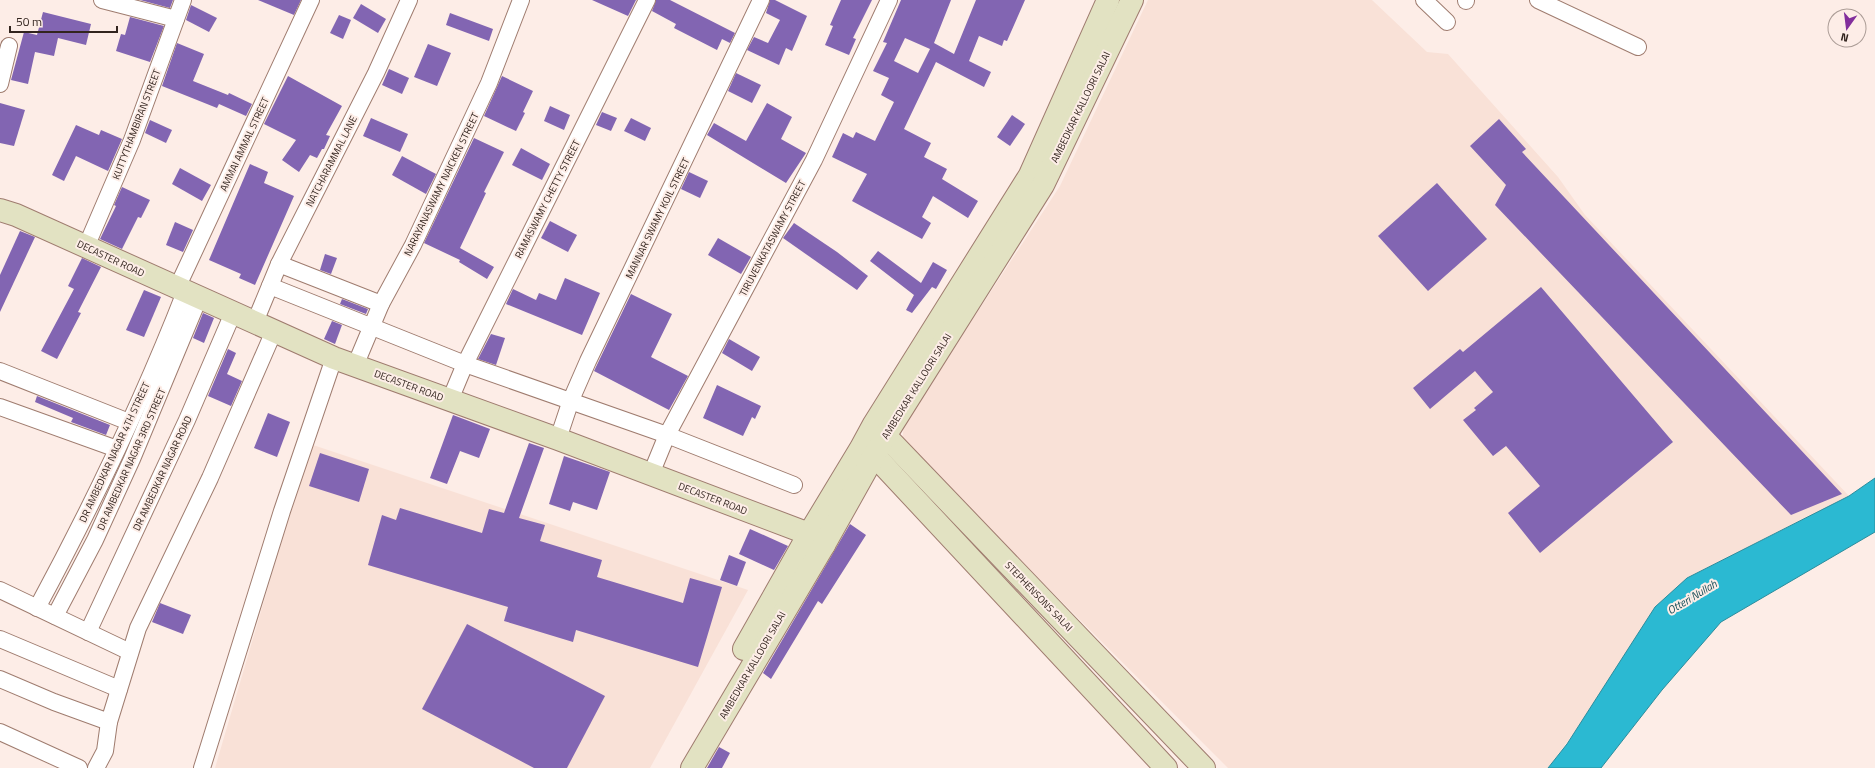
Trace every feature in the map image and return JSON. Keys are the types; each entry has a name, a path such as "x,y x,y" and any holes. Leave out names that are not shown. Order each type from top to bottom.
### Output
{"main road":[{"name":"AMBEDKAR KALLOORI SALAI","path":"677,768 817,539 868,452 879,430 1030,175 1108,0"},
{"name":"AMBEDKAR KALLOORI SALAI","path":"879,430 1043,185 1132,0"},
{"name":"DECASTER ROAD","path":"0,210 16,215 334,358 558,439 817,539"},
{"name":"STEPHENSONS SALAI","path":"879,430 1204,768"},
{"path":"868,452 1166,768"},
{"name":"AMBEDKAR KALLOORI SALAI","path":"692,768 817,539"}],"street":[{"path":"102,0 176,19"},
{"name":"KUTTYTHAMBIRAN STREET","path":"86,247 132,140 183,0"},
{"name":"AMMAI AMMAL STREET","path":"187,293 311,0"},
{"name":"NATCHARAMMAL LANE","path":"96,768 105,751 109,722 138,628 210,478 264,326 270,286 279,264 376,73 409,0"},
{"name":"NARAYANASWAMY NAICKEN STREET","path":"355,366 370,326 413,245 489,83 521,0"},
{"name":"RAMASWAMY CHETTY STREET","path":"450,400 465,364 647,0"},
{"name":"MANNAR SWAMY KOIL STREET","path":"558,439 571,400 761,0"},
{"name":"TIRUVENKATASWAMY STREET","path":"651,474 667,435 814,160 889,0"},
{"path":"1424,0 1447,22"},
{"path":"1538,0 1638,47"},
{"path":"0,84 9,46"},
{"path":"279,264 381,304"},
{"path":"270,286 465,364 667,435 794,485"},
{"name":"DR AMBEDKAR NAGAR 4TH STREET","path":"37,608 117,449 187,293"},
{"name":"DR AMBEDKAR NAGAR 3RD STREET","path":"54,616 94,540 132,459 187,293"},
{"name":"DR AMBEDKAR NAGAR ROAD","path":"88,632 187,420 233,313"},
{"path":"202,768 282,511 334,358"},
{"path":"0,371 129,422"},
{"path":"0,407 117,449"},
{"path":"0,590 130,652"},
{"path":"0,638 119,689"},
{"path":"0,679 54,702 109,722"},
{"path":"0,732 79,768"}],"shaded area":[{"path":"1148,0 1372,0 1427,52 1448,54 1558,177 1585,215 1849,496 1687,578 1548,768 1228,768 902,442 904,424 1060,186"},
{"path":"310,444 748,590 650,768 215,768"}],"water":[{"name":"Otteri Nullah","path":"1875,478 1875,532 1721,622 1662,690 1601,768 1548,768 1567,744 1655,607 1687,578 1849,496"}],"building":[{"path":"140,0 173,0 170,8"},
{"path":"258,0 301,0 294,15"},
{"path":"592,0 636,0 628,16"},
{"path":"656,0 670,0 735,33 730,43 722,39 717,50 674,28 676,24 652,11"},
{"path":"770,0 775,0 807,16 792,51 786,48 779,65 747,50 754,37 768,43 780,20 766,13"},
{"path":"841,0 872,0 853,38 856,39 849,55 825,45 833,26 830,25"},
{"path":"901,0 951,0 934,43 954,54 976,0 1025,0 1007,41 1004,40 1002,46 979,36 969,61 991,72 984,87 936,62 904,129 931,143 924,157 947,169 942,179 978,201 968,218 933,196 922,217 931,223 922,239 852,201 867,174 832,157 843,133 853,138 856,132 875,141 894,102 881,95 889,78 873,71 887,43 883,42","holes":["905,38 930,49 918,73 894,61"]},
{"path":"361,4 386,19 378,33 353,18"},
{"path":"191,5 217,18 209,32 186,20"},
{"path":"43,12 91,24 86,45 58,38 54,56 35,52 28,84 11,80 24,32 37,35"},
{"path":"450,13 493,29 489,41 446,25"},
{"path":"339,15 351,20 343,39 330,33"},
{"path":"130,17 164,26 150,62 116,51 121,34 125,35"},
{"path":"177,43 204,54 193,81 228,95 229,93 252,104 246,116 219,104 217,108 162,86"},
{"path":"428,44 451,53 437,86 414,77"},
{"path":"389,69 409,78 402,94 382,85"},
{"path":"736,73 761,85 752,103 728,91"},
{"path":"288,76 342,106 326,135 330,136 324,149 322,149 317,158 310,155 299,172 282,160 296,140 264,124"},
{"path":"502,76 533,91 523,112 525,113 516,131 484,116"},
{"path":"0,103 25,110 14,146 0,143"},
{"path":"767,103 792,117 781,139 806,153 786,183 707,135 714,123 746,141"},
{"path":"550,106 570,115 564,130 544,121"},
{"path":"602,112 617,118 611,131 596,125"},
{"path":"1012,115 1025,124 1010,146 997,137"},
{"path":"371,118 408,134 400,152 363,136"},
{"path":"631,118 651,128 645,141 624,131"},
{"path":"1499,119 1526,149 1522,152 1842,494 1791,515 1495,205 1506,185 1470,146"},
{"path":"150,120 172,130 166,143 145,133"},
{"path":"76,125 99,135 101,130 122,139 108,171 76,156 64,181 52,175"},
{"path":"474,138 504,152 484,192 486,193 460,248 494,267 487,279 459,262 460,260 424,243"},
{"path":"521,148 550,164 542,180 512,165"},
{"path":"402,156 436,174 426,194 392,175"},
{"path":"250,164 268,172 264,183 294,196 255,285 239,278 241,274 209,260"},
{"path":"180,168 211,185 202,201 172,184"},
{"path":"689,172 708,181 700,198 681,189"},
{"path":"1437,183 1487,239 1428,291 1378,236"},
{"path":"122,187 150,200 141,218 138,217 122,249 100,239 116,206 114,205"},
{"path":"550,221 577,235 568,252 541,238"},
{"path":"175,222 193,230 183,252 166,245"},
{"path":"794,223 837,252 868,276 857,290 783,238"},
{"path":"20,231 35,237 0,312 0,275"},
{"path":"718,238 751,257 741,274 708,255"},
{"path":"878,251 921,283 933,262 947,270 936,289 932,287 912,313 906,310 914,295 870,261"},
{"path":"325,254 337,258 331,274 320,270"},
{"path":"82,258 101,267 78,312 81,313 57,359 41,351 74,289 68,286"},
{"path":"565,278 600,293 582,335 506,304 513,289 536,300 539,293 556,300"},
{"path":"1541,287 1673,442 1540,553 1508,513 1540,486 1506,446 1493,456 1463,420 1476,410 1474,408 1493,392 1475,371 1430,409 1413,388 1460,349 1463,352"},
{"path":"144,290 161,297 144,337 126,330"},
{"path":"631,294 672,314 651,357 688,376 669,410 594,371"},
{"path":"342,299 368,309 366,314 340,304"},
{"path":"203,313 214,318 204,343 193,338"},
{"path":"332,321 342,325 335,344 324,339"},
{"path":"491,334 505,338 496,365 478,359"},
{"path":"729,339 760,357 752,371 722,353"},
{"path":"228,349 236,353 227,374 242,381 231,406 208,396"},
{"path":"717,385 761,406 755,419 752,417 743,436 703,418"},
{"path":"37,396 110,425 106,435 71,422 73,418 35,402"},
{"path":"268,413 290,422 277,457 254,448"},
{"path":"453,415 490,429 479,458 460,451 447,484 430,478"},
{"path":"529,443 544,448 519,518 545,525 540,541 602,560 597,577 683,603 690,578 722,587 698,667 576,630 573,642 504,621 508,607 368,565 382,515 396,520 400,508 482,533 489,509 504,513"},
{"path":"320,453 369,469 359,502 309,486"},
{"path":"564,456 610,472 597,510 573,502 570,511 549,504"},
{"path":"850,524 866,535 822,604 818,601 771,679 763,673"},
{"path":"750,529 788,546 774,570 739,554"},
{"path":"729,555 746,562 737,586 720,580"},
{"path":"160,603 191,615 183,634 152,622"},
{"path":"467,624 605,696 567,768 534,768 422,709"},
{"path":"719,747 730,753 722,768 707,768"}]}
